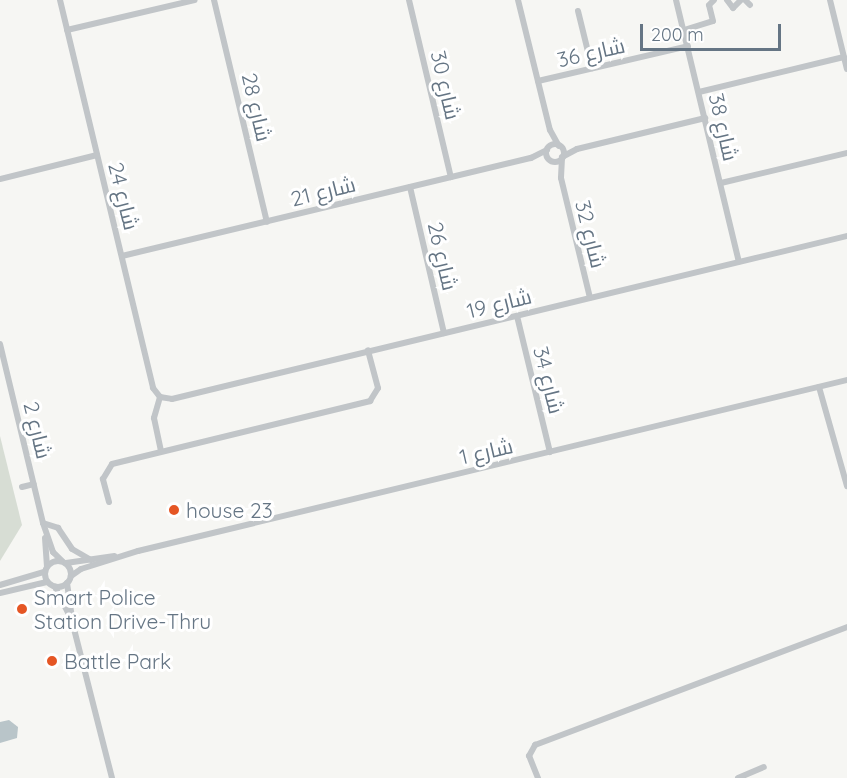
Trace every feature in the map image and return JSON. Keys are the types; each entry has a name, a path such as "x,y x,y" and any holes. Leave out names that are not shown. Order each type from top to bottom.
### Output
{"street":[{"name":"شارع 24","path":"60,0 154,390 160,398"},
{"path":"67,30 195,0"},
{"name":"شارع 28","path":"214,0 267,222"},
{"name":"شارع 30","path":"409,0 451,177"},
{"path":"518,0 550,130 560,146 578,149"},
{"name":"شارع 38","path":"676,0 739,262"},
{"path":"684,30 713,21 709,5 714,0"},
{"path":"727,0 733,8 745,2"},
{"path":"830,0 847,69"},
{"path":"578,11 592,68"},
{"name":"شارع 36","path":"538,81 688,46"},
{"path":"699,92 844,57"},
{"path":"550,130 547,149 550,161 562,158 578,149 705,118"},
{"name":"شارع 21","path":"122,256 531,158 547,149 560,146"},
{"name":"شارع 32","path":"560,146 561,178 590,298"},
{"path":"721,183 847,153"},
{"path":"0,178 97,155"},
{"name":"شارع 21","path":"531,158 550,161"},
{"name":"شارع 32","path":"550,161 561,178"},
{"name":"شارع 26","path":"410,187 444,333"},
{"name":"شارع 19","path":"160,398 172,399 847,236"},
{"name":"شارع 34","path":"517,316 550,452"},
{"name":"شارع 2","path":"0,344 43,523 53,552 64,562 69,580"},
{"path":"109,502 103,479 107,468 161,451 370,401 378,388 368,350"},
{"name":"شارع 1","path":"55,587 69,580 81,569 132,553 847,380"},
{"path":"819,387 847,486"},
{"path":"160,398 154,418 161,451"},
{"path":"22,487 34,484"},
{"path":"43,523 58,528 72,549 91,560"},
{"name":"شارع 2","path":"43,523 47,582"},
{"name":"شارع 1","path":"46,569 64,562 132,553"},
{"path":"0,585 46,569"},
{"path":"69,580 72,621 112,778"},
{"path":"0,593 47,582 55,587 72,621"},
{"path":"538,778 529,756 535,745 847,627"},
{"path":"738,778 764,768"}],"shaded area":[{"path":"0,436 22,525 0,561"},
{"path":"9,720 18,727 17,738 0,743 0,722"}],"place":[{"name":"house 23","path":"174,510"},
{"name":"Smart Police Station Drive-Thru","path":"22,609"},
{"name":"Battle Park","path":"52,661"}]}
